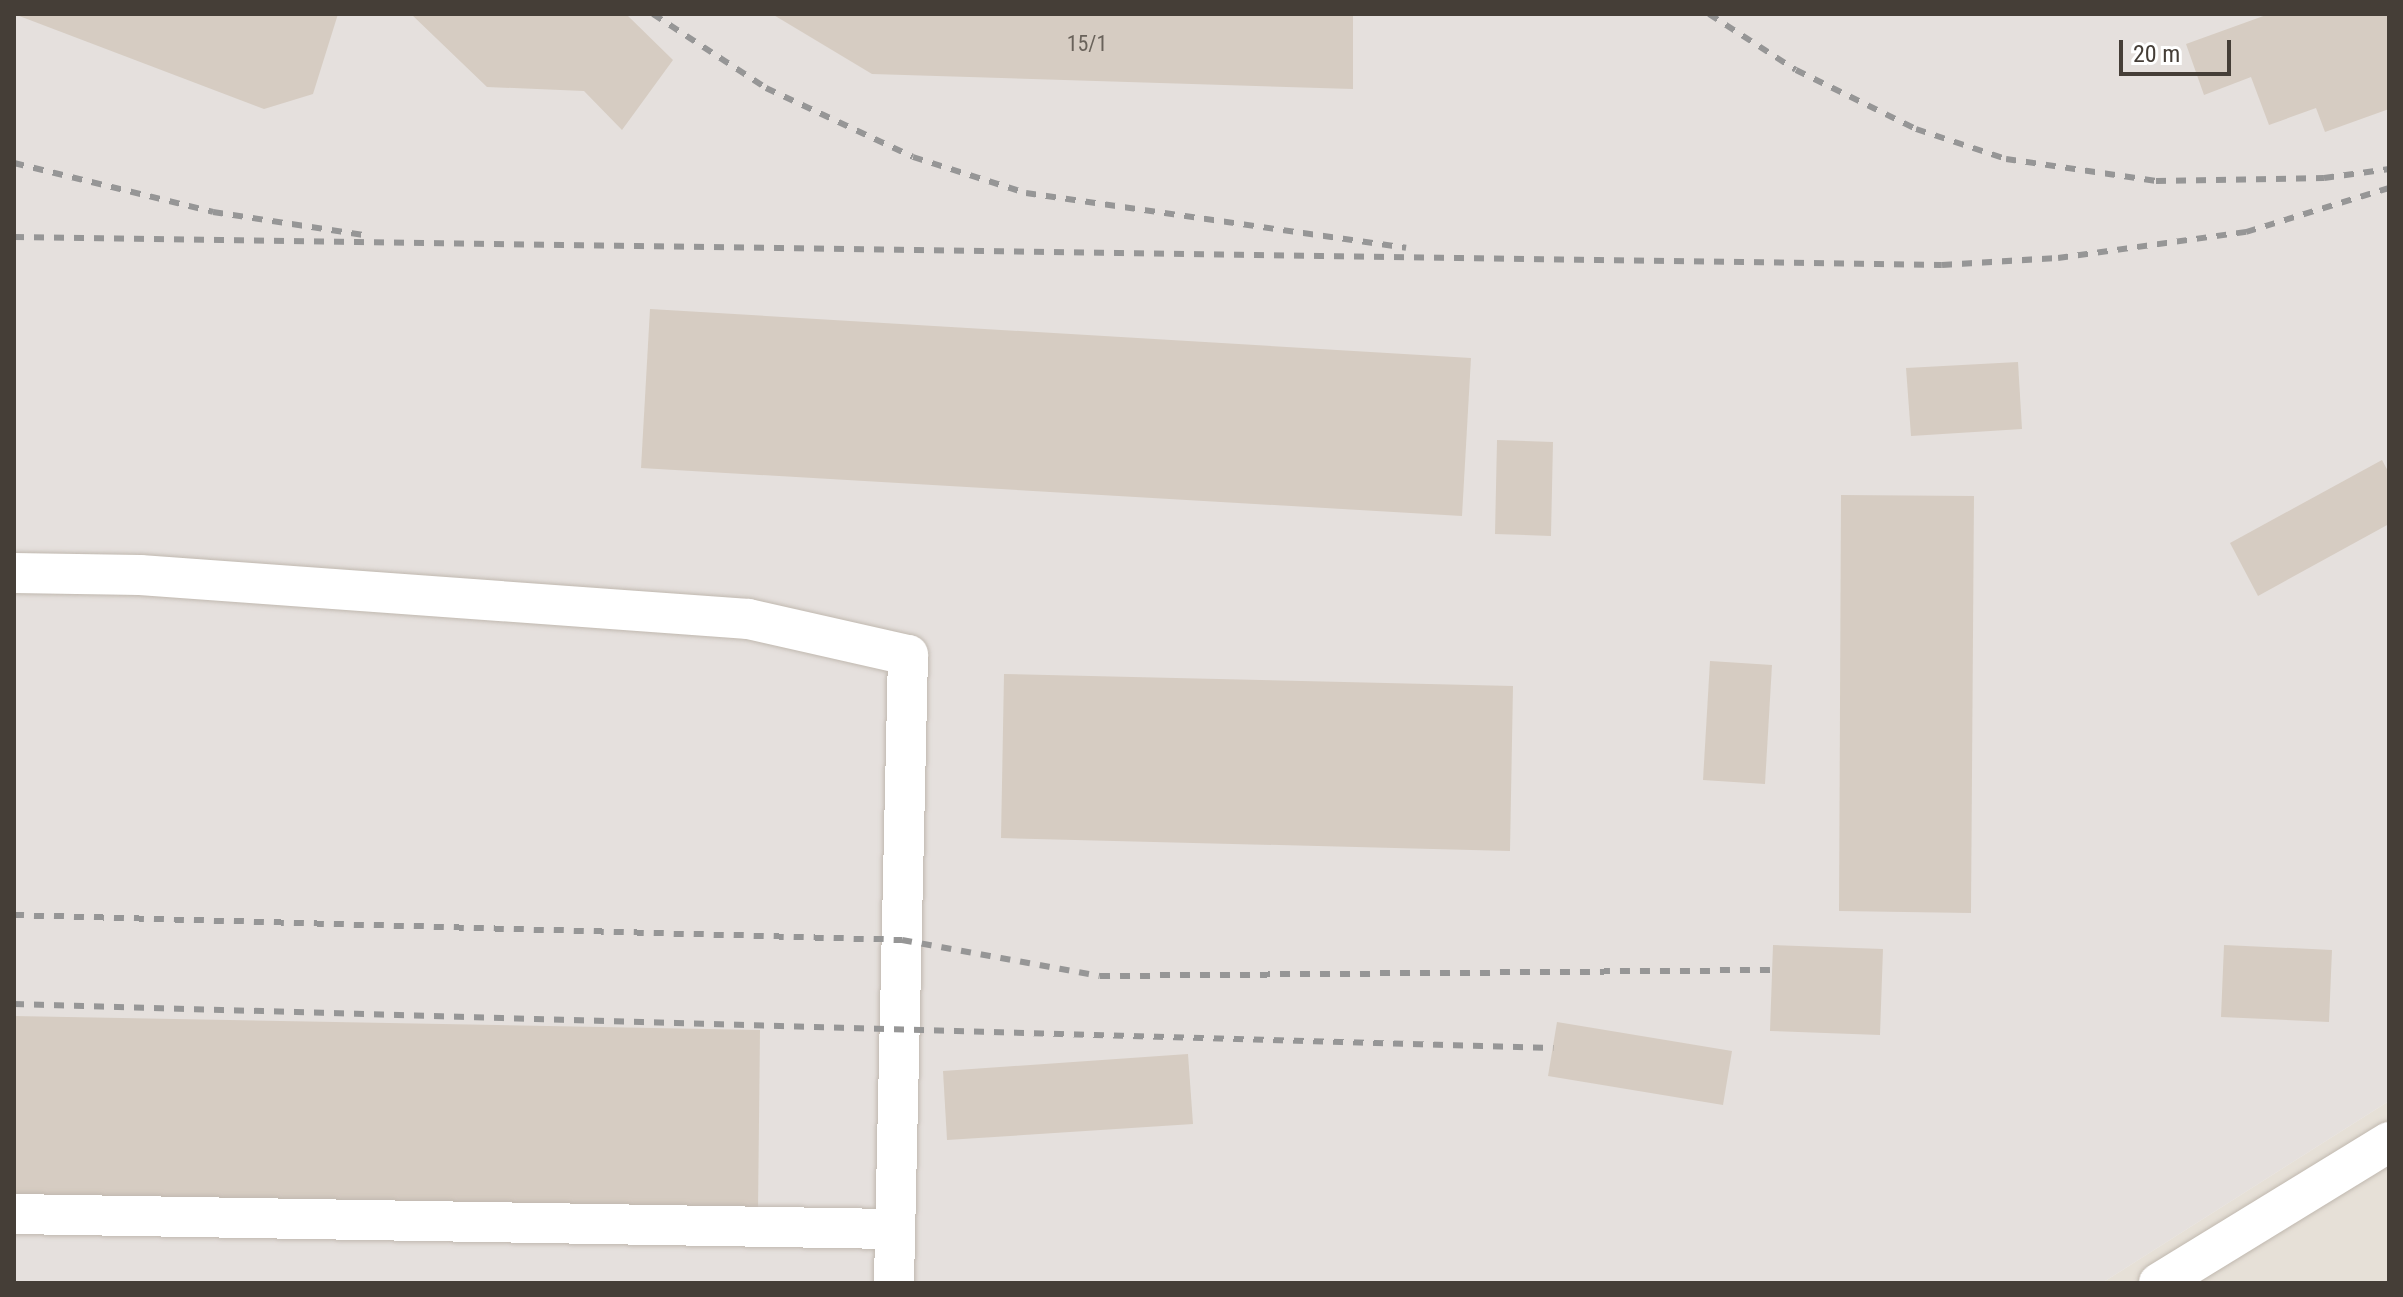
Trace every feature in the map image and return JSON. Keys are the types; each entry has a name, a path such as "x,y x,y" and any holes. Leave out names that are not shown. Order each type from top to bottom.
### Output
{"lane":[{"path":"14,573 140,575 748,619 908,655 894,1283"},
{"path":"2159,1283 2389,1142"},
{"path":"14,1214 895,1229"}],"shaded area":[{"path":"14,14 2389,14 2389,1101 2102,1283 14,1283"},
{"path":"2389,1101 2389,1283 2102,1283"}],"building":[{"path":"14,14 338,14 313,94 264,109"},
{"path":"411,14 626,14 673,60 622,130 584,91 487,87"},
{"path":"772,14 1353,14 1353,89 872,74"},
{"path":"2269,14 2389,14 2389,109 2325,132 2316,108 2269,125 2251,77 2204,95 2186,44"},
{"path":"650,309 1471,358 1462,516 641,468"},
{"path":"2018,362 2022,429 1911,436 1906,368"},
{"path":"1497,440 1553,442 1551,536 1495,534"},
{"path":"2382,460 2389,473 2389,524 2258,596 2230,543"},
{"path":"1841,495 1974,496 1971,913 1839,911"},
{"path":"1710,661 1772,665 1765,784 1703,780"},
{"path":"1004,674 1513,686 1510,851 1001,838"},
{"path":"1773,945 1883,949 1880,1035 1770,1031"},
{"path":"2224,945 2332,950 2329,1022 2221,1017"},
{"path":"14,1016 760,1030 758,1211 14,1197"},
{"path":"1557,1022 1732,1051 1723,1105 1548,1076"},
{"path":"1188,1054 1193,1124 947,1140 943,1071"}],"railway":[{"path":"653,14 766,88 913,157 1026,193 1406,248"},
{"path":"1709,14 1796,70 1916,129 2006,159 2156,181 2324,178 2389,169"},
{"path":"14,163 213,212 370,236"},
{"path":"14,237 1942,265 2058,258 2246,232 2389,188"},
{"path":"14,915 902,940 1100,976 1772,970"},
{"path":"14,1004 1553,1048"}]}
